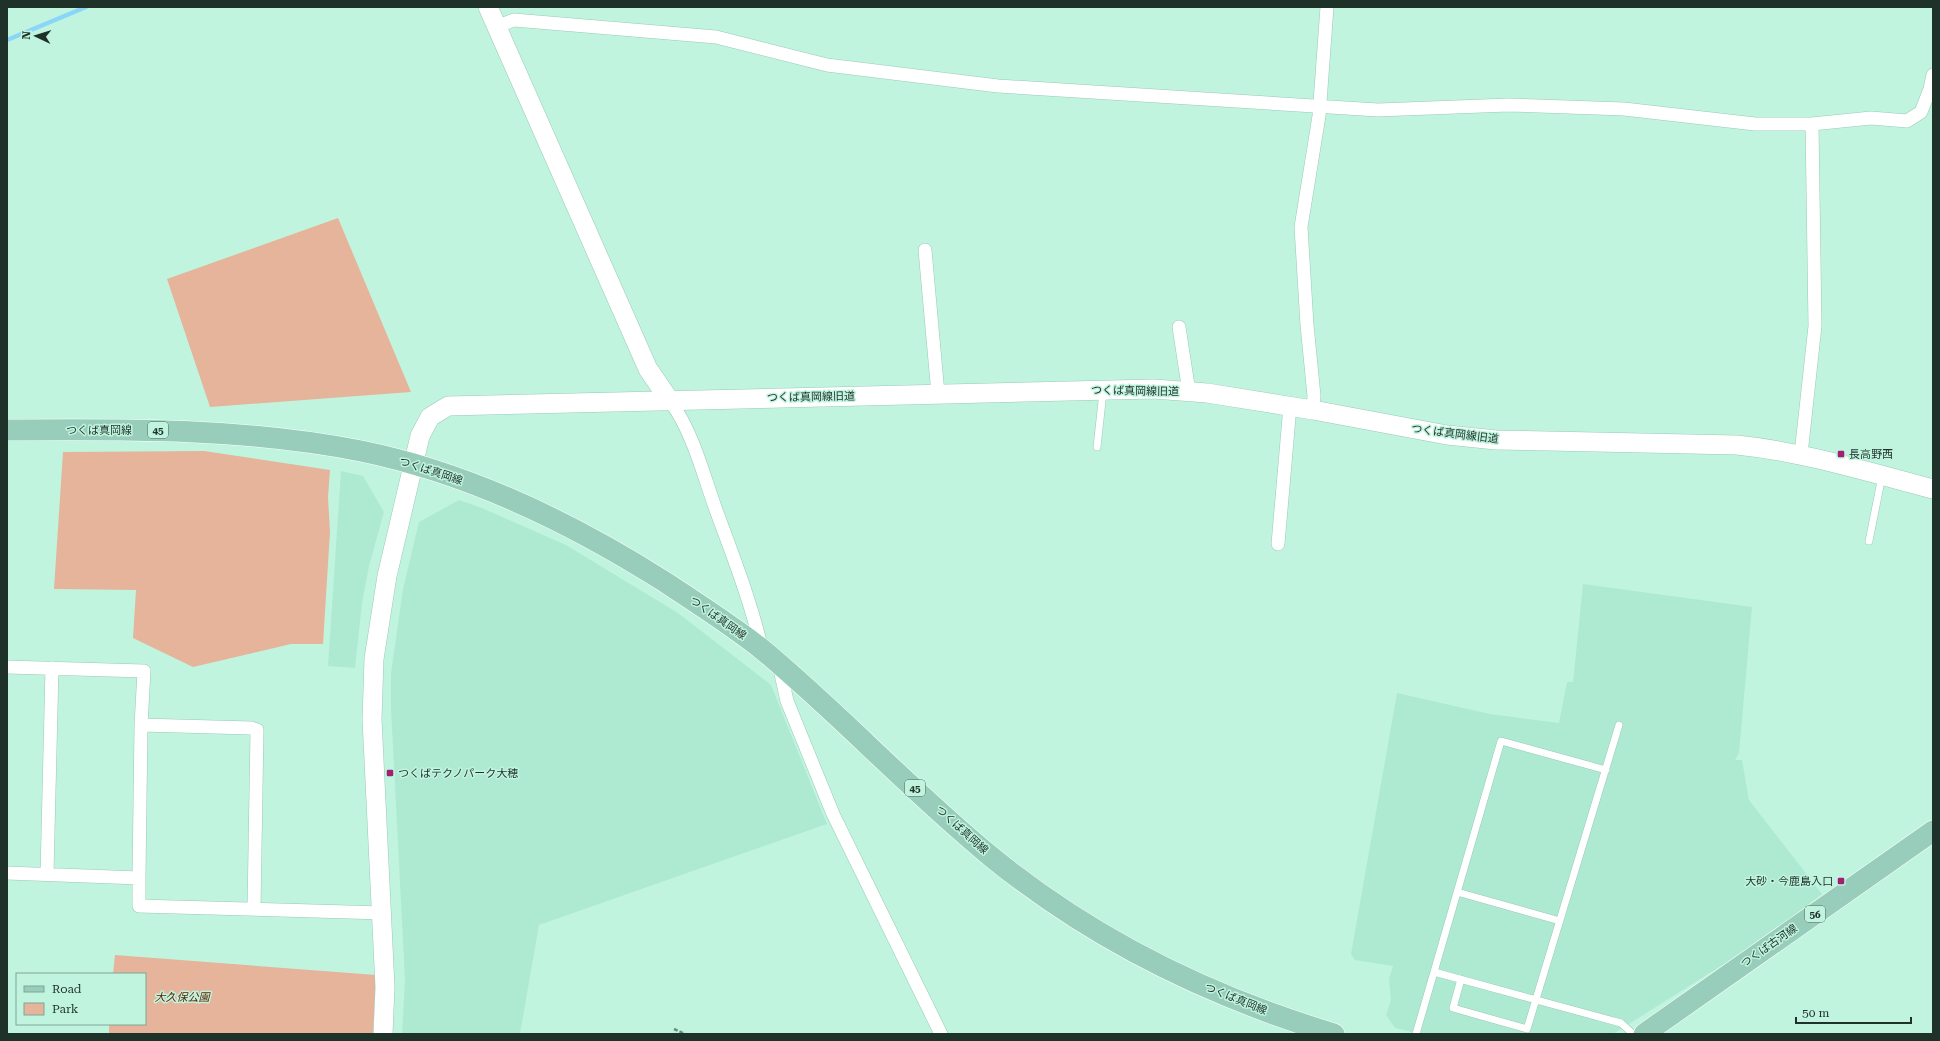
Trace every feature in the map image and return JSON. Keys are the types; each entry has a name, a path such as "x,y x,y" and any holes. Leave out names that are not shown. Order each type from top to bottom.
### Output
{"main road":[{"name":"つくば真岡線","path":"7,430 148,430 243,435 361,451 413,464 501,496 559,521 604,544 706,608 762,650 995,859 1087,925 1140,955 1224,995 1258,1009 1334,1034"},
{"name":"つくば古河線","path":"1644,1034 1933,831"}],"street":[{"path":"488,7 648,369 685,426 710,491 755,618 762,650"},
{"path":"1313,410 1314,396 1307,325 1301,227 1319,106 1327,7"},
{"path":"496,27 514,20 716,37 826,65 998,86 1378,110 1508,105 1616,108 1755,124 1812,124 1871,118 1907,121 1921,112 1930,89 1933,76"},
{"path":"1801,454 1815,326 1812,124"},
{"path":"925,250 938,394"},
{"path":"1179,327 1189,392"},
{"name":"つくば真岡線旧道","path":"383,1034 385,987 383,912 372,719 374,659 387,576 420,436 426,422 434,414 448,406 1154,389 1189,392 1290,406 1447,435 1496,440 1737,445 1801,454 1933,489"},
{"path":"1278,544 1290,406"},
{"path":"779,665 787,701 833,814 941,1034"},
{"path":"7,667 144,671 141,725 139,906 383,912"},
{"path":"47,874 52,668"},
{"path":"141,725 251,728 257,730 254,909"},
{"path":"7,873 139,878"}],"lane":[{"path":"1097,447 1103,390"},
{"path":"1869,541 1882,476"},
{"path":"1461,979 1453,1008 1527,1029 1619,725"},
{"path":"1416,1034 1501,742 1606,770"},
{"path":"1457,892 1560,921"},
{"path":"1434,972 1621,1023 1633,1034"}],"path":[{"path":"674,1029 685,1034"}],"shaded area":[{"path":"341,471 363,476 384,512 369,566 362,603 355,668 328,666"},
{"path":"459,500 482,508 566,545 678,613 771,685 827,824 539,925 520,1034 402,1034 405,980 391,709 391,673 403,589 419,522"},
{"path":"1583,584 1752,607 1739,753 1735,760 1742,760 1749,800 1822,894 1759,942 1613,1034 1420,1034 1395,1028 1386,1015 1391,1000 1389,979 1393,966 1355,960 1351,954 1397,693 1490,714 1559,723 1567,682 1573,682"}],"green space":[{"path":"338,218 411,392 210,407 167,279"},
{"path":"204,451 330,470 328,497 330,532 323,644 291,644 193,667 133,638 136,590 54,589 63,452"},
{"name":"大久保公園","path":"115,955 376,975 373,1034 109,1034 109,1025 146,1025 146,973 113,973"}],"waterway":[{"path":"7,40 86,7"}],"place":[{"name":"長高野西","path":"1841,454"},
{"name":"つくばテクノパーク大穂","path":"390,773"},
{"name":"大砂・今鹿島入口","path":"1841,881"}]}
